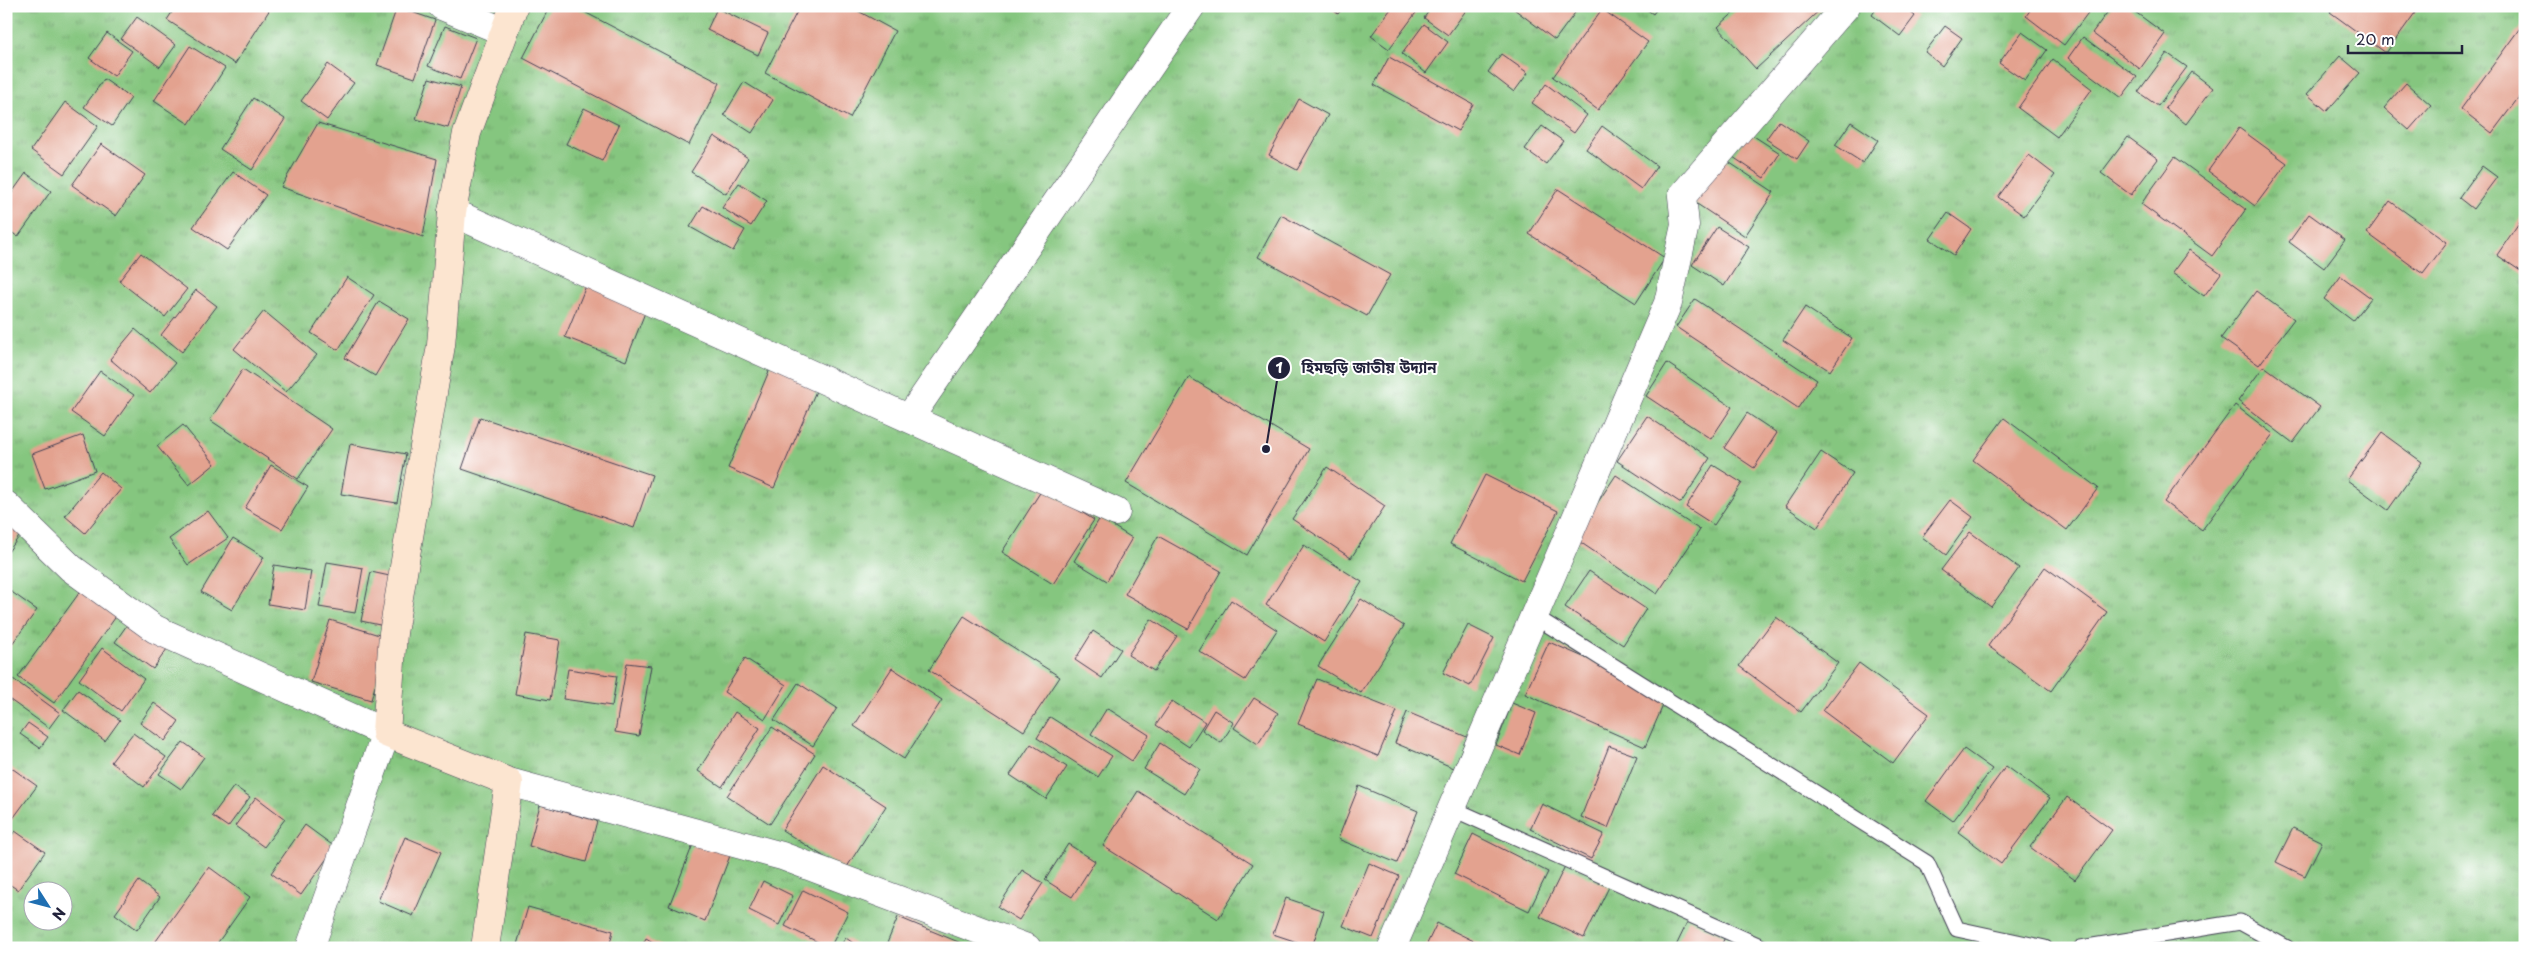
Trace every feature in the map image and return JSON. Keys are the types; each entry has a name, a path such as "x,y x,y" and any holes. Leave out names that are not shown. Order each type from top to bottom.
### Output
{"street":[{"path":"442,6 503,31"},
{"path":"310,948 386,733 392,633 441,345 452,212 467,133 503,31 514,6"},
{"path":"910,417 1191,6"},
{"path":"1392,948 1668,303 1685,225 1682,196 1837,10"},
{"path":"452,212 910,417 1116,512"},
{"path":"6,505 71,568 155,628 386,733 508,782 782,856 1027,948"},
{"path":"485,948 508,782"}],"lane":[{"path":"1534,616 1927,863 1957,928 2045,948"},
{"path":"1451,808 1760,946"},
{"path":"2081,948 2240,922 2287,948"}],"green space":[{"path":"6,6 2525,6 2525,948 6,948"}],"building":[{"path":"176,6 272,6 235,64 167,20"},
{"path":"550,6 573,6 720,83 689,145 523,58"},
{"path":"800,6 849,6 895,31 850,118 765,73"},
{"path":"1328,6 1344,6 1338,14"},
{"path":"1393,6 1421,6 1389,49 1371,36"},
{"path":"1432,6 1463,6 1467,9 1448,35 1424,18"},
{"path":"1510,6 1580,6 1555,40"},
{"path":"1642,6 1659,6 1653,14"},
{"path":"1741,6 1824,6 1756,69 1718,27"},
{"path":"1878,6 1903,6 1915,16 1900,36 1872,15"},
{"path":"2033,6 2093,6 2064,45 2026,16"},
{"path":"2112,6 2127,6 2165,34 2140,69 2092,33"},
{"path":"2334,6 2420,6 2386,53 2330,12"},
{"path":"397,7 435,20 415,78 377,65"},
{"path":"717,8 768,33 758,55 707,30"},
{"path":"1602,9 1648,42 1598,110 1553,77"},
{"path":"137,17 176,45 160,67 121,39"},
{"path":"2525,21 2525,89 2492,133 2461,109"},
{"path":"1424,24 1448,42 1426,73 1402,54"},
{"path":"445,26 476,38 460,79 428,66"},
{"path":"1945,26 1962,38 1942,66 1925,52"},
{"path":"2022,32 2047,50 2025,81 1999,63"},
{"path":"107,33 132,51 114,76 89,58"},
{"path":"2083,37 2137,77 2121,98 2068,58"},
{"path":"190,46 225,68 189,124 154,101"},
{"path":"2167,53 2187,67 2158,106 2138,92"},
{"path":"1501,54 1528,73 1514,92 1488,72"},
{"path":"2340,56 2360,73 2327,111 2307,94"},
{"path":"1389,57 1473,104 1458,131 1374,85"},
{"path":"2053,59 2092,89 2057,137 2018,108"},
{"path":"328,64 354,83 327,120 301,101"},
{"path":"2192,72 2213,88 2186,124 2165,108"},
{"path":"429,78 461,87 448,128 416,119"},
{"path":"104,79 131,98 112,126 84,107"},
{"path":"744,82 773,100 752,133 724,115"},
{"path":"2406,83 2431,105 2409,130 2384,108"},
{"path":"1546,84 1587,115 1574,133 1532,103"},
{"path":"253,98 285,119 252,170 220,149"},
{"path":"1299,99 1328,115 1297,170 1269,155"},
{"path":"65,102 98,126 64,174 31,150"},
{"path":"584,108 619,125 602,161 566,144"},
{"path":"1779,121 1809,141 1797,159 1766,139"},
{"path":"1851,122 1878,140 1863,163 1835,145"},
{"path":"318,123 437,159 423,237 281,187"},
{"path":"1542,126 1563,141 1546,164 1525,149"},
{"path":"1602,126 1657,166 1641,189 1586,149"},
{"path":"2239,128 2287,163 2255,206 2208,171"},
{"path":"1749,133 1780,153 1764,178 1733,157"},
{"path":"714,136 748,158 726,194 691,172"},
{"path":"2128,137 2158,159 2131,195 2101,173"},
{"path":"101,144 145,175 116,216 72,185"},
{"path":"2029,155 2055,175 2024,216 1998,197"},
{"path":"1721,157 1774,192 1745,236 1691,200"},
{"path":"2175,157 2246,209 2212,256 2141,204"},
{"path":"2482,166 2497,177 2473,209 2459,198"},
{"path":"233,172 266,195 227,250 193,227"},
{"path":"26,173 51,191 18,237 6,228 6,201"},
{"path":"739,183 767,201 751,226 722,208"},
{"path":"1558,189 1665,258 1636,303 1529,234"},
{"path":"2390,201 2447,242 2423,274 2367,233"},
{"path":"703,206 745,230 733,251 690,227"},
{"path":"1948,213 1971,229 1954,255 1930,239"},
{"path":"2309,214 2345,240 2324,268 2289,242"},
{"path":"2525,214 2525,274 2497,255"},
{"path":"1281,215 1390,275 1367,316 1258,257"},
{"path":"1717,227 1749,247 1724,286 1692,265"},
{"path":"2189,250 2221,273 2204,296 2172,273"},
{"path":"141,253 187,289 165,317 119,281"},
{"path":"2341,276 2371,298 2353,321 2324,299"},
{"path":"347,277 374,295 338,350 311,333"},
{"path":"588,281 648,305 626,361 565,337"},
{"path":"196,290 217,306 182,352 161,335"},
{"path":"2256,291 2294,319 2259,365 2221,338"},
{"path":"1695,299 1817,380 1798,408 1676,327"},
{"path":"379,301 409,319 375,376 345,358"},
{"path":"1805,307 1852,338 1830,371 1783,340"},
{"path":"264,311 317,355 286,392 234,349"},
{"path":"135,329 175,363 150,393 110,359"},
{"path":"1667,363 1732,407 1711,439 1646,396"},
{"path":"772,364 819,384 774,488 728,468"},
{"path":"2264,366 2320,407 2293,443 2238,401"},
{"path":"243,369 332,429 298,479 210,420"},
{"path":"100,371 134,395 105,436 71,412"},
{"path":"1189,377 1309,449 1247,555 1126,483"},
{"path":"2235,405 2273,434 2202,530 2164,502"},
{"path":"1747,413 1777,433 1754,468 1724,448"},
{"path":"1647,416 1710,458 1681,503 1617,461"},
{"path":"480,417 652,475 634,528 462,469"},
{"path":"2004,418 2098,488 2067,530 1973,460"},
{"path":"183,425 215,464 189,485 157,446"},
{"path":"2382,433 2422,462 2388,510 2347,480"},
{"path":"83,435 95,471 45,489 32,454"},
{"path":"350,444 406,454 397,503 341,494"},
{"path":"1821,452 1853,473 1817,528 1785,506"},
{"path":"271,465 308,487 282,529 245,508"},
{"path":"1713,465 1742,483 1714,525 1686,507"},
{"path":"1327,467 1385,506 1351,558 1292,519"},
{"path":"101,472 121,489 85,533 65,516"},
{"path":"1485,475 1558,511 1522,581 1450,544"},
{"path":"1616,475 1700,530 1657,594 1574,538"},
{"path":"1043,488 1094,520 1053,584 1002,552"},
{"path":"1950,500 1973,517 1946,555 1922,537"},
{"path":"208,511 228,538 188,565 169,539"},
{"path":"6,513 26,527 8,552 6,551"},
{"path":"1100,518 1132,538 1107,581 1074,561"},
{"path":"1970,532 2019,568 1991,607 1941,570"},
{"path":"1158,536 1221,571 1188,629 1125,594"},
{"path":"233,538 264,557 232,610 201,592"},
{"path":"1304,545 1362,582 1324,642 1266,605"},
{"path":"327,562 363,568 355,613 319,607"},
{"path":"274,565 311,571 305,610 268,604"},
{"path":"2045,567 2107,612 2051,691 1988,646"},
{"path":"1589,571 1646,609 1623,645 1565,607"},
{"path":"371,572 399,578 389,627 361,621"},
{"path":"85,585 120,611 54,703 18,677"},
{"path":"6,588 37,610 6,652"},
{"path":"1361,599 1404,626 1361,693 1318,666"},
{"path":"1231,600 1277,630 1245,680 1199,651"},
{"path":"964,616 1060,677 1024,731 929,670"},
{"path":"1776,617 1838,663 1801,712 1739,666"},
{"path":"1151,619 1177,636 1154,671 1128,655"},
{"path":"330,620 389,638 371,700 311,682"},
{"path":"129,622 167,649 153,669 115,642"},
{"path":"1468,625 1494,638 1470,686 1443,673"},
{"path":"1093,631 1121,649 1102,678 1075,660"},
{"path":"526,634 560,640 550,700 515,694"},
{"path":"1549,642 1668,694 1645,747 1525,694"},
{"path":"102,648 144,679 121,711 79,680"},
{"path":"745,658 786,685 765,719 724,692"},
{"path":"627,663 651,666 639,736 615,732"},
{"path":"1859,663 1929,714 1893,763 1823,711"},
{"path":"892,668 942,700 904,759 854,726"},
{"path":"568,669 617,676 612,706 563,699"},
{"path":"13,679 60,713 49,728 6,697 6,688"},
{"path":"1317,679 1397,711 1378,756 1298,724"},
{"path":"798,683 837,708 813,746 774,720"},
{"path":"78,690 120,720 105,741 63,710"},
{"path":"1254,698 1278,713 1258,744 1234,728"},
{"path":"1172,701 1205,722 1189,747 1156,725"},
{"path":"154,703 179,721 165,741 140,723"},
{"path":"1512,703 1536,713 1520,755 1496,745"},
{"path":"1107,708 1149,735 1132,761 1091,734"},
{"path":"1214,710 1234,723 1221,743 1202,730"},
{"path":"735,712 760,728 722,787 698,771"},
{"path":"1407,712 1467,737 1454,768 1395,743"},
{"path":"1050,717 1112,756 1098,777 1037,738"},
{"path":"28,723 48,737 40,748 20,734"},
{"path":"772,727 815,754 770,824 727,796"},
{"path":"133,733 166,757 144,787 111,762"},
{"path":"183,742 204,757 181,789 159,774"},
{"path":"1160,743 1200,769 1184,794 1144,769"},
{"path":"1031,744 1067,767 1046,799 1010,775"},
{"path":"1609,746 1637,756 1608,828 1581,817"},
{"path":"1964,749 1992,769 1953,821 1926,801"},
{"path":"6,764 37,786 6,828"},
{"path":"823,765 886,806 845,870 782,830"},
{"path":"2006,766 2050,798 2001,864 1958,832"},
{"path":"234,786 250,797 228,827 212,816"},
{"path":"1359,786 1418,811 1397,863 1338,839"},
{"path":"1138,791 1253,864 1218,919 1103,846"},
{"path":"256,797 285,819 264,847 235,826"},
{"path":"2067,797 2112,830 2075,880 2030,847"},
{"path":"1542,804 1604,834 1591,859 1530,829"},
{"path":"540,805 597,821 586,862 529,846"},
{"path":"305,825 335,847 301,895 271,873"},
{"path":"2293,828 2322,842 2305,876 2276,862"},
{"path":"15,831 45,852 18,890 6,882 6,842"},
{"path":"1473,834 1548,872 1529,911 1454,874"},
{"path":"405,837 441,852 413,916 378,901"},
{"path":"695,839 731,853 705,921 669,906"},
{"path":"1068,844 1095,861 1072,897 1045,880"},
{"path":"1369,863 1399,876 1373,938 1343,926"},
{"path":"1565,866 1609,887 1584,938 1540,917"},
{"path":"209,867 250,897 214,948 151,948"},
{"path":"1022,870 1043,883 1019,920 998,907"},
{"path":"139,881 160,897 137,930 115,914"},
{"path":"763,881 793,896 779,925 749,910"},
{"path":"803,890 848,912 830,948 785,926"},
{"path":"1286,898 1324,911 1312,947 1273,934"},
{"path":"528,907 613,931 609,948 516,948"},
{"path":"898,917 973,948 885,948"},
{"path":"1689,919 1725,937 1720,948 1675,948"},
{"path":"1437,923 1488,948 1425,948"},
{"path":"646,938 663,948 641,948"},
{"path":"846,938 860,948 838,948"},
{"path":"442,944 461,947 461,948 441,948"}],"place":[{"name":"হিমছড়ি জাতীয় উদ্যান","path":"1266,449"}]}
